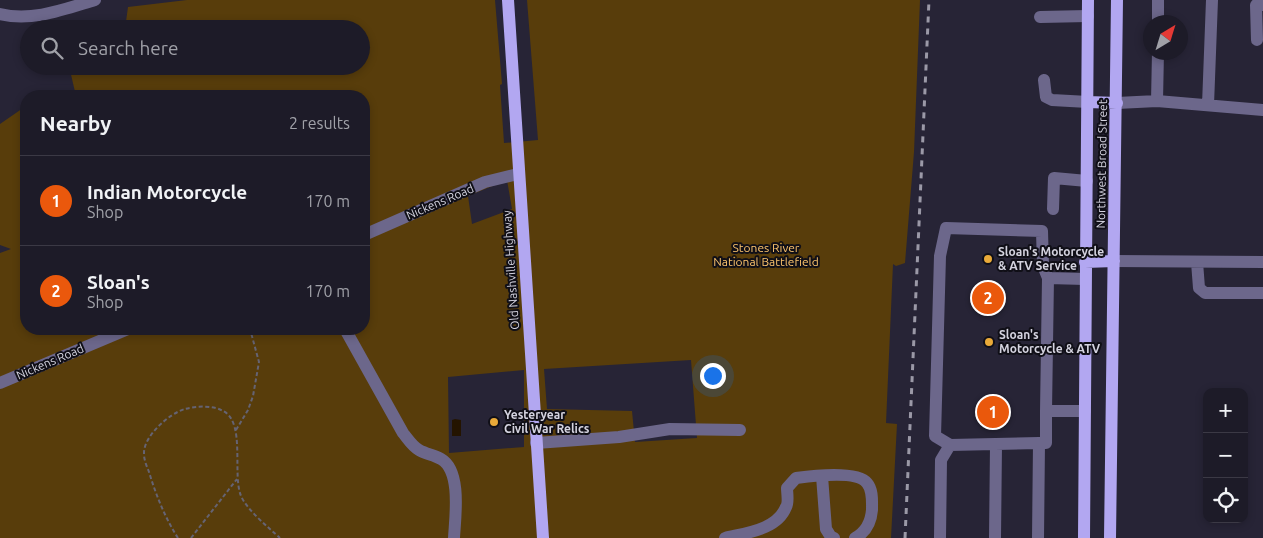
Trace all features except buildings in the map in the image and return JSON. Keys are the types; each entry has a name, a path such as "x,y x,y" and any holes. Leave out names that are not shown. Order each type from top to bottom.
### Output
{"main road":[{"name":"Old Nashville Highway","path":"508,0 543,538"},
{"name":"Northwest Broad Street","path":"1084,538 1088,0"},
{"name":"Northwest Broad Street","path":"1110,538 1117,0"},
{"path":"1088,102 1117,103"},
{"path":"1086,262 1114,262"}],"street":[{"path":"0,14 42,15 96,0"},
{"path":"1158,0 1158,15"},
{"path":"1208,105 1212,0"},
{"path":"1257,40 1256,5 1263,5"},
{"path":"1040,18 1088,16"},
{"path":"1157,101 1158,60"},
{"path":"1044,80 1046,98 1088,102"},
{"path":"1117,103 1157,101 1263,110"},
{"name":"Nickens Road","path":"370,231 485,182 518,174"},
{"path":"1053,209 1054,178 1087,181"},
{"path":"946,228 1042,231 1043,266 1048,278 1046,411 1046,443 950,445 935,436 940,256 946,228"},
{"path":"1114,262 1263,262"},
{"path":"1197,262 1199,288 1205,293 1262,295 1263,293"},
{"path":"1048,278 1085,278"},
{"name":"Nickens Road","path":"0,383 114,335"},
{"path":"347,335 403,433 419,450 444,460 450,470 455,485 454,538"},
{"path":"1046,411 1085,411"},
{"path":"536,443 619,437 670,429 740,430"},
{"path":"1038,538 1040,443"},
{"path":"940,538 941,460 950,445"},
{"path":"995,538 996,445"},
{"path":"822,476 826,529 834,538"},
{"path":"725,538 759,530 775,522 787,507 787,488 796,478 822,476 853,476 863,479 868,484 871,492 871,519 862,534 855,538"}],"path":[{"path":"236,430 248,410 253,396 259,362 252,335"},
{"path":"178,538 168,523 154,487 144,454 145,443 154,430 183,409 193,407 209,407 222,410 230,416 236,430 237,479 241,497 262,523 280,538"},
{"path":"191,538 237,479"}],"green space":[{"name":"Stones River National Battlefield","path":"187,0 495,0 502,84 500,85 504,143 538,140 527,0 920,0 914,152 905,263 896,266 893,264 886,423 897,424 891,538 0,538 0,253 11,249 0,245 0,124 20,110 20,335 370,335 370,90 75,90 71,75 370,75 370,20 126,20 128,7","holes":["507,180 512,209 472,224 468,196","691,360 697,438 635,442 632,411 547,409 544,369","524,370 524,447 449,453 448,377"]}],"shaded area":[{"path":"452,420 461,420 461,436 452,436"}],"railway":[{"path":"905,538 929,0"}],"place":[{"name":"Sloan's Motorcycle & ATV Service","path":"988,259"},
{"name":"Sloan's","path":"988,298"},
{"name":"Sloan's Motorcycle & ATV","path":"989,342"},
{"name":"Indian Motorcycle","path":"993,412"},
{"name":"Yesteryear Civil War Relics","path":"494,422"}]}
